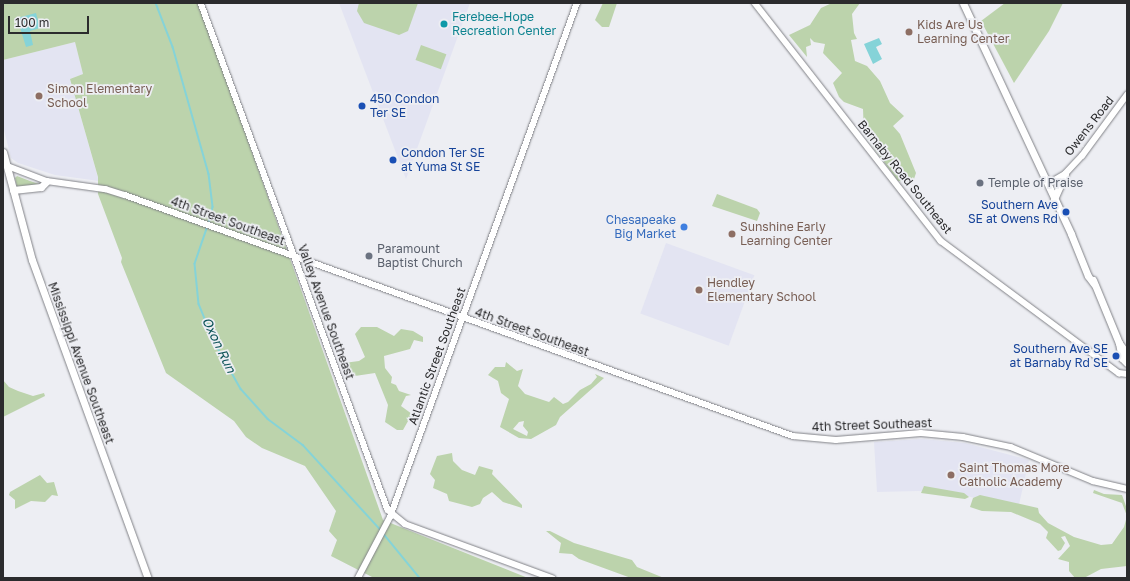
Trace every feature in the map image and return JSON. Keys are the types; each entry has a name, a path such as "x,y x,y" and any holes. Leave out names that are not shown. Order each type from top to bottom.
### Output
{"main road":[{"path":"963,3 1048,184 1085,267 1089,269 1119,343 1122,358 1127,363"},
{"name":"Mississippi Avenue Southeast","path":"3,152 5,165 32,260 148,578"},
{"path":"1054,199 1065,174"},
{"path":"13,190 40,187 47,181"},
{"path":"1119,343 1127,354"}],"street":[{"name":"Valley Avenue Southeast","path":"201,3 383,503 391,514"},
{"name":"Atlantic Street Southeast","path":"358,578 391,514 577,3"},
{"name":"Barnaby Road Southeast","path":"755,3 937,237 968,263 1106,364 1119,373 1127,374"},
{"name":"Owens Road","path":"1048,184 1065,174 1082,156 1127,95"},
{"name":"4th Street Southeast","path":"5,165 47,181 118,193 793,436 836,440 900,433 942,434 1011,447 1063,467 1093,481 1127,489"},
{"path":"391,514 405,524 552,578"}],"shaded area":[{"path":"339,3 470,3 406,179"},
{"name":"Simon Elementary School","path":"75,42 83,74 70,79 99,181 55,175 18,163 11,158 3,126 3,60"},
{"name":"Hendley Elementary School","path":"666,243 754,275 729,346 640,313"},
{"name":"Saint Thomas More Catholic Academy","path":"922,439 965,443 1029,460 1018,509 955,493 918,491 877,492 874,442"}],"green space":[{"path":"3,3 199,3 383,520 528,578 374,578 331,556 337,540 329,531 336,511 305,466 262,448 246,437 234,421 166,373 121,262 122,258 98,194 98,177 70,79 83,74 75,42 3,60"},
{"path":"359,3 418,3 408,31 399,35 364,23 357,11"},
{"path":"603,3 617,3 609,27 602,27 595,20"},
{"path":"832,3 860,3 852,14 854,33 857,39 851,40 855,61 867,66 880,81 890,103 904,116 893,126 900,134 916,173 913,182 898,181 864,135 863,109 844,102 839,97 833,83 842,73 823,53 825,44 814,42 810,38 811,45 806,47 807,57 789,35 810,25 821,8"},
{"path":"1005,3 1063,3 1049,31 1014,83 981,21"},
{"path":"421,45 446,54 441,69 416,60"},
{"path":"17,176 39,184 17,187 15,178"},
{"path":"717,194 757,209 760,213 757,221 712,206"},
{"path":"361,327 377,327 394,336 401,329 413,331 423,337 423,342 414,340 410,349 384,356 385,368 392,377 391,383 396,385 399,391 411,395 406,396 401,406 412,414 403,430 397,430 385,422 388,405 375,373 355,376 343,367 344,363 359,361 365,357 355,334"},
{"path":"506,362 517,371 523,369 518,386 525,394 549,402 554,397 563,404 568,402 580,390 591,384 597,377 595,374 604,378 560,417 556,425 531,439 519,438 500,427 509,399 501,393 498,381 488,375 495,367 505,367","holes":["524,421 523,426 528,432 527,436 513,429 519,422"]},
{"path":"3,380 9,387 18,391 33,396 44,393 45,396 3,417"},
{"path":"452,453 453,461 462,470 475,475 479,466 493,470 492,474 522,505 522,508 503,502 492,492 483,498 480,504 472,507 449,501 447,494 433,488 435,480 430,474 437,456"},
{"path":"40,475 47,483 54,482 58,496 52,495 45,502 31,501 15,509 15,500 9,495 10,492"},
{"path":"924,486 964,493 969,497 965,499 921,493"},
{"path":"1094,490 1104,494 1122,495 1127,509 1127,516 1122,503 1093,493"},
{"path":"980,495 1038,508 1039,513 1048,523 1074,537 1101,545 1112,544 1124,527 1127,516 1127,566 1101,569 1084,578 1075,578 1069,571 1069,562 1058,559 1070,546 1065,536 1061,537 1065,543 1061,550 1058,551 1046,538 1048,532 1040,524 1011,512 982,511 970,507 973,498"},
{"path":"546,531 550,531 574,543 632,560 637,567 664,578 631,578 579,559 572,554 559,553 561,543"}],"water":[{"path":"36,13 40,28 30,31 33,45 26,47 17,18"},
{"path":"879,38 882,44 876,47 882,59 873,64 864,44"}],"waterway":[{"name":"Oxon Run","path":"156,3 173,47 209,174 213,207 209,223"},
{"name":"Oxon Run","path":"208,226 195,264 199,304 215,343 241,389 268,419 303,445 381,530"},
{"name":"Oxon Run","path":"383,533 420,578"}],"place":[{"name":"Ferebee-Hope Recreation Center","path":"444,24"},
{"name":"Kids Are Us Learning Center","path":"909,32"},
{"name":"Simon Elementary School","path":"39,96"},
{"name":"450 Condon Ter SE","path":"362,106"},
{"name":"Condon Ter SE at Yuma St SE","path":"393,160"},
{"name":"Temple of Praise","path":"980,183"},
{"name":"Southern Ave SE at Owens Rd","path":"1066,212"},
{"name":"Chesapeake Big Market","path":"684,227"},
{"name":"Sunshine Early Learning Center","path":"732,234"},
{"name":"Paramount Baptist Church","path":"369,256"},
{"name":"Hendley Elementary School","path":"699,290"},
{"name":"Southern Ave SE at Barnaby Rd SE","path":"1116,356"},
{"name":"Saint Thomas More Catholic Academy","path":"951,475"}]}
